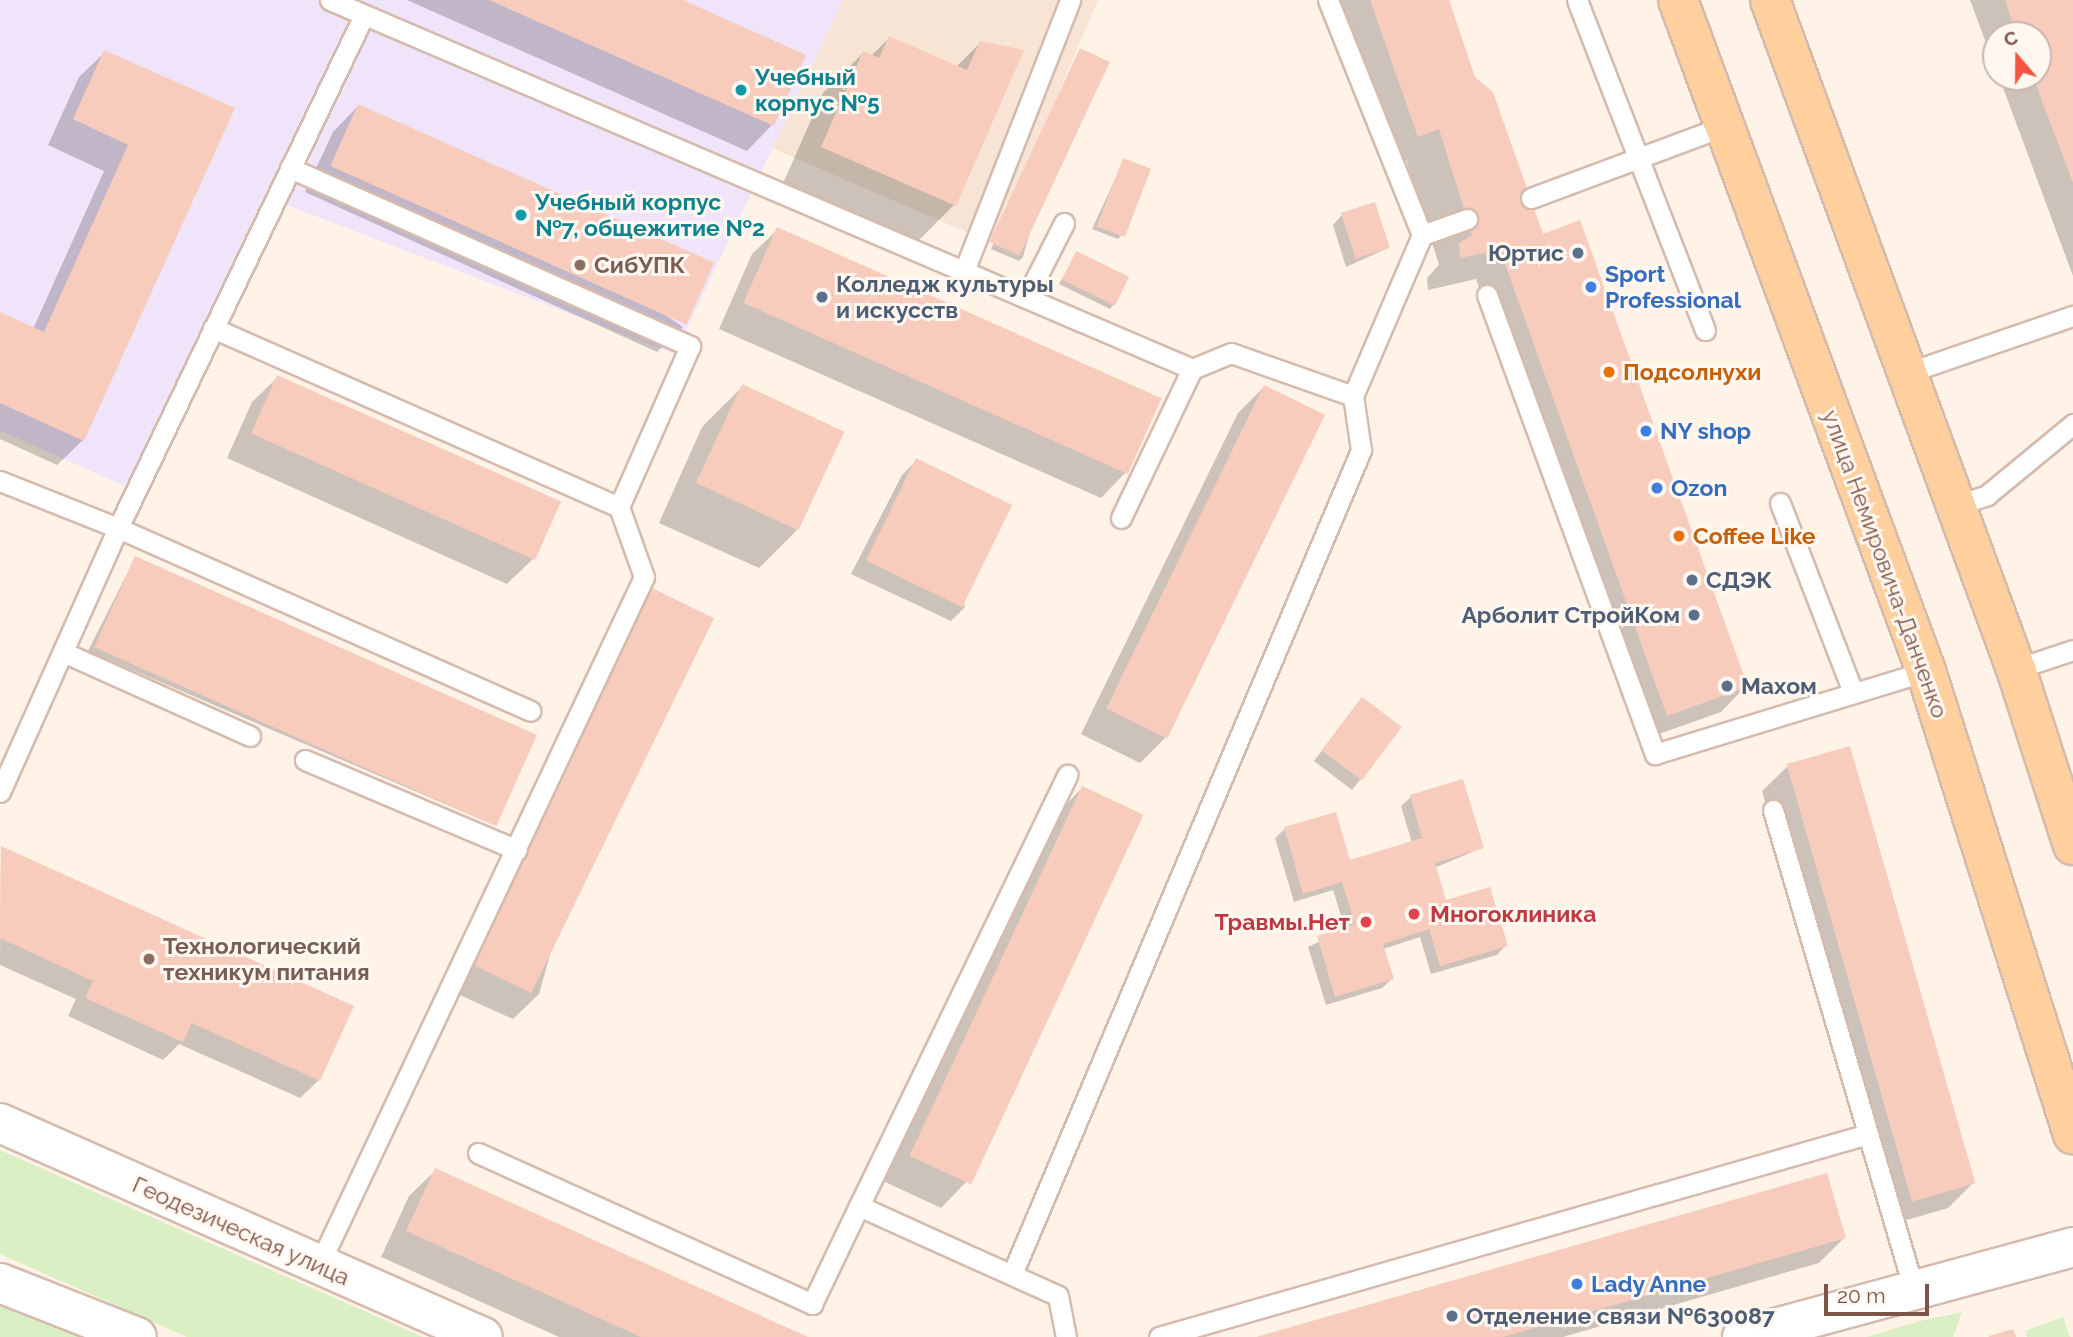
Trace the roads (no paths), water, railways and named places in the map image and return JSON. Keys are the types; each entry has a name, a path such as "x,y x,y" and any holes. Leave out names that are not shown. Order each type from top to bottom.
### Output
{"main road":[{"name":"улица Немировича-Данченко","path":"1678,0 1727,125 1926,671 2073,1134"},
{"path":"1770,0 2016,669 2073,845"}],"street":[{"name":"Геодезическая улица","path":"0,1123 483,1337"},
{"path":"1742,1337 2073,1247"},
{"path":"0,1283 137,1337"}],"lane":[{"path":"330,0 1192,369"},
{"path":"964,271 1070,0"},
{"path":"1013,1272 1361,450 1353,396 1422,235 1328,0"},
{"path":"1577,0 1705,330"},
{"path":"0,792 118,528 364,15"},
{"path":"1531,198 1640,160 1727,125"},
{"path":"290,168 690,346 619,507 644,577 319,1265"},
{"path":"1422,235 1467,219"},
{"path":"1026,298 1064,223"},
{"path":"1487,295 1655,754 1852,690 1926,671"},
{"path":"1907,373 2073,316"},
{"path":"214,328 619,507"},
{"path":"1121,518 1192,369 1231,353 1353,396"},
{"path":"1954,506 1987,495 2073,424"},
{"path":"0,481 118,528 530,711"},
{"path":"1780,503 1852,690"},
{"path":"2016,669 2073,650"},
{"path":"63,652 250,736"},
{"path":"305,760 517,850"},
{"path":"478,1153 813,1304 1067,775"},
{"path":"1773,810 1914,1290"},
{"path":"1158,1337 1868,1134"},
{"path":"859,1206 1013,1272 1058,1296 1066,1337"}],"place":[{"name":"Учебный корпус №5","path":"741,90"},
{"name":"Учебный корпус №7, общежитие №2","path":"521,215"},
{"name":"Юртис","path":"1578,253"},
{"name":"СибУПК","path":"580,265"},
{"name":"Sport Professional","path":"1591,287"},
{"name":"Колледж культуры и искусств","path":"822,297"},
{"name":"Подсолнухи","path":"1609,372"},
{"name":"NY shop","path":"1646,431"},
{"name":"Ozon","path":"1657,488"},
{"name":"Coffee Like","path":"1679,536"},
{"name":"СДЭК","path":"1692,580"},
{"name":"Арболит СтройКом","path":"1694,615"},
{"name":"Махом","path":"1727,686"},
{"name":"Многоклиника","path":"1414,914"},
{"name":"Травмы.Нет","path":"1366,922"},
{"name":"Технологический техникум питания","path":"149,959"},
{"name":"Lady Anne","path":"1577,1284"},
{"name":"Отделение связи №630087","path":"1452,1316"}]}
